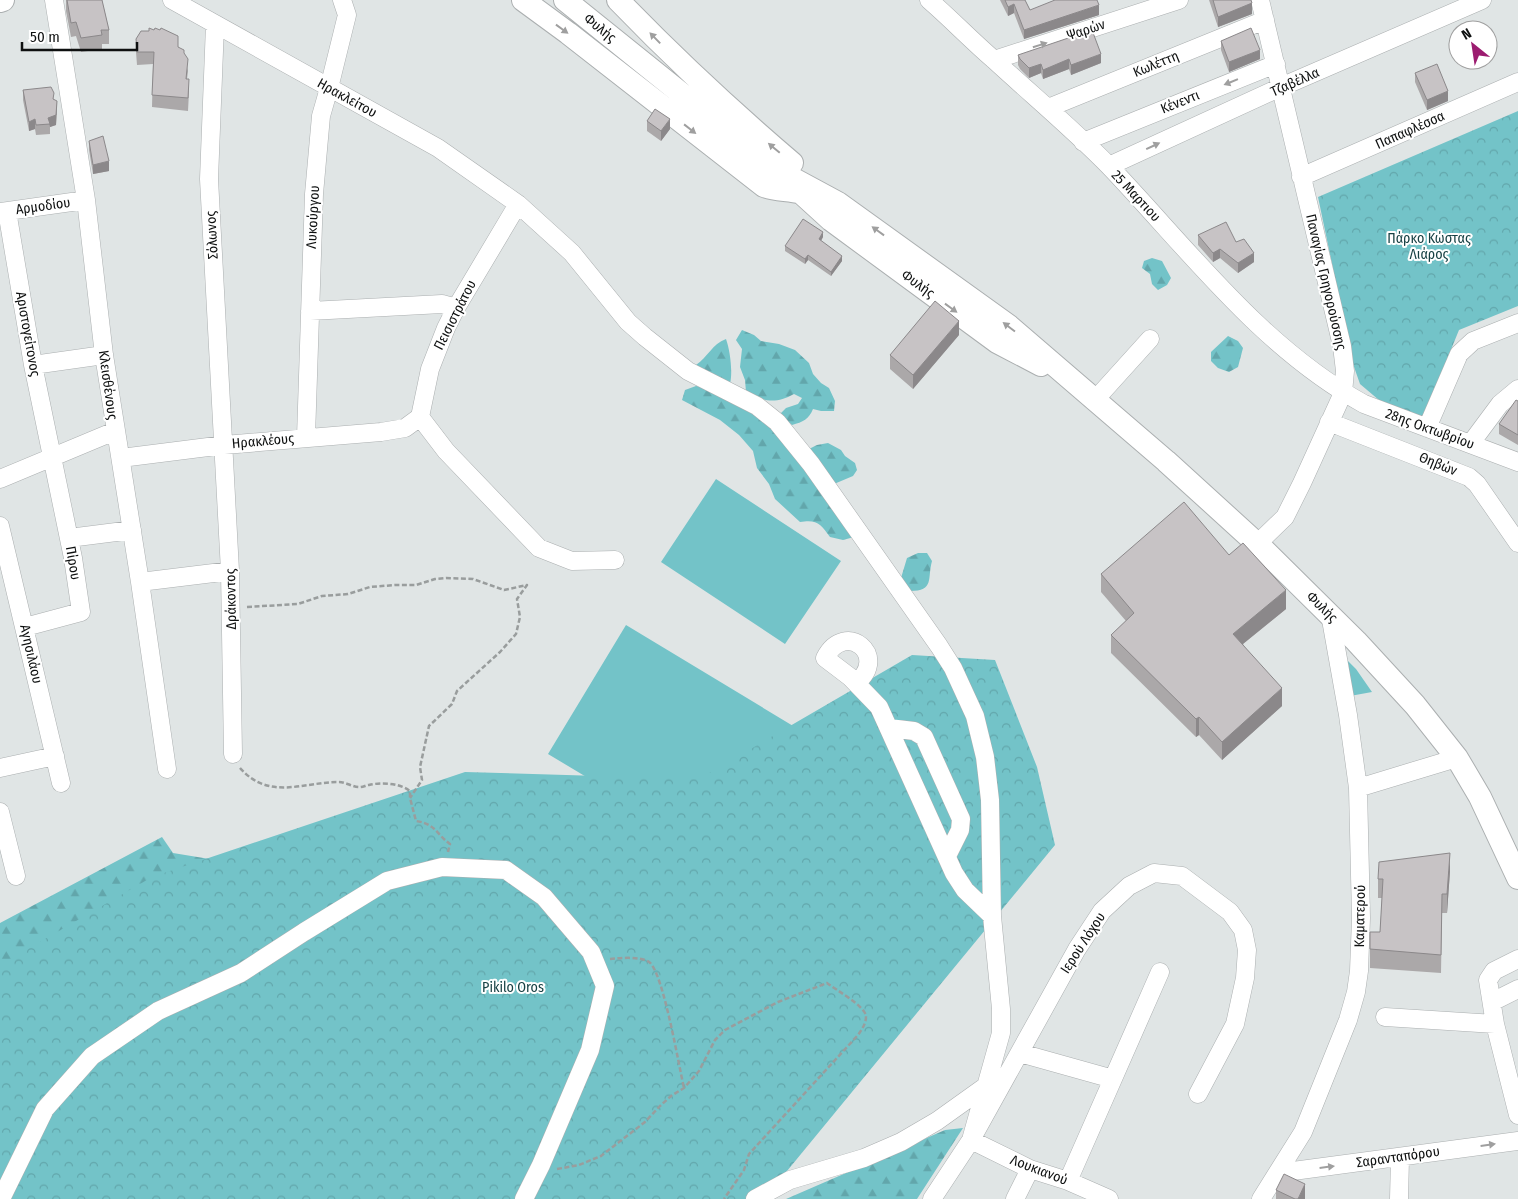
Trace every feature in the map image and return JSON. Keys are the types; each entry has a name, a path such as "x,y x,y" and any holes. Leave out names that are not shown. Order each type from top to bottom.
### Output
{"main road":[{"path":"523,0 764,186 802,194"},
{"name":"Φυλής","path":"565,0 775,169 831,220 997,342 1073,381"},
{"path":"618,0 671,55 751,129 838,203"},
{"name":"Φυλής","path":"775,169 838,203 1016,331 1094,401 1166,461 1257,544 1330,614 1414,705 1457,758 1480,797 1518,878"}],"street":[{"name":"Κλεισθένους","path":"54,0 86,200 104,355 167,769"},
{"name":"Ηρακλείτου","path":"172,0 215,26 438,148 518,204 572,254 628,322 645,337 688,371 757,406 777,422 810,464 939,646 953,668 968,699 980,734 990,800 992,916 1001,1009 1001,1033 971,1140"},
{"name":"Ψαρών","path":"994,60 1179,0"},
{"name":"Παναγίας Γρηγορούσσης","path":"1257,544 1285,517 1343,393 1345,371 1342,346 1260,0"},
{"name":"Τζαβέλλα","path":"1109,166 1281,87 1482,0"},
{"name":"25 Μαρτιου","path":"932,1 1109,166 1248,315 1290,353 1343,393"},
{"name":"Λυκούργου","path":"306,438 316,175 321,116 329,88 345,8"},
{"name":"Κωλέττη","path":"1048,108 1265,20"},
{"name":"Σόλωνος","path":"215,26 208,179 224,445"},
{"name":"Κένεντι","path":"1084,142 1276,64"},
{"name":"Παπαφλέσσα","path":"1301,178 1518,82"},
{"name":"Αρμοδίου","path":"3,212 86,200"},
{"name":"Πεισιστράτου","path":"420,417 430,368 446,328 518,204"},
{"name":"Αριστογείτονος","path":"3,212 52,457"},
{"path":"310,311 442,304 456,308"},
{"path":"1427,428 1459,354 1473,341 1518,323"},
{"path":"1094,401 1150,339"},
{"path":"33,364 104,355"},
{"path":"1471,444 1500,404 1518,389"},
{"name":"28ης Οκτωβρίου","path":"1343,393 1364,404 1518,462"},
{"name":"Ηρακλέους","path":"121,458 224,445 381,432 405,428 420,417"},
{"path":"420,417 446,451 539,548 572,561 615,560"},
{"name":"Θηβών","path":"1329,422 1469,477 1477,484 1518,543"},
{"path":"0,479 115,431"},
{"name":"Δράκοντος","path":"224,445 230,571 233,754"},
{"name":"Πίρου","path":"25,627 82,612 52,457"},
{"name":"Αγησιλάου","path":"0,526 61,783"},
{"path":"69,538 132,530"},
{"path":"140,582 230,571"},
{"name":"Καματερού","path":"1261,1199 1303,1132 1336,1051 1356,992 1359,971 1361,918 1358,788 1348,715 1330,614"},
{"path":"856,683 879,707 954,873 965,890 992,916"},
{"path":"889,728 914,731 924,737 961,819 960,830 947,856"},
{"path":"0,768 55,756"},
{"path":"1358,788 1457,758"},
{"path":"0,812 16,876"},
{"path":"1,1199 45,1109 92,1056 158,1011 241,973 387,881 442,867 506,870 544,897 591,952 605,986 590,1050 541,1165 524,1199"},
{"name":"Ιερού Λόχου","path":"932,1199 971,1140 1077,949 1102,911 1129,886 1154,873 1182,876 1230,912 1243,930 1247,950 1245,978 1235,1024 1198,1094"},
{"path":"1518,958 1494,971 1488,980 1495,1024 1518,1114"},
{"path":"1068,1181 1160,972"},
{"path":"1492,1002 1518,989"},
{"path":"1384,1017 1495,1024"},
{"path":"1020,1053 1113,1079"},
{"path":"755,1199 790,1180 864,1158 901,1142 936,1121 986,1086"},
{"name":"Λουκιανού","path":"971,1140 1030,1169 1068,1181 1109,1199"},
{"name":"Σαρανταπόρου","path":"1278,1173 1518,1141"},
{"path":"1399,1199 1400,1158"},
{"path":"1015,1199 1030,1169"}],"path":[{"path":"231,609 274,604 298,604 322,596 348,594 370,587 416,585 435,579 446,578 473,579 504,590 527,585 517,599 520,617 516,634 500,652 458,691 452,704 429,726 420,767 422,780 410,798"},
{"path":"233,754 236,763 242,770 256,780 274,788 294,788 321,783 341,782 360,788 369,784 405,787 410,790 410,798 416,821 434,827 441,838 450,844 442,867"},
{"path":"596,965 612,959 628,959 648,962 654,968 664,999 684,1088"},
{"path":"541,1165 556,1169 579,1165 601,1156 646,1122 670,1096 684,1088 699,1071 716,1040 725,1030 778,1002 827,983 861,1007 866,1014 865,1024 858,1035 749,1154 744,1170 724,1199"}],"green space":[{"name":"Πάρκο Κώστας Λιάρος","path":"1518,111 1518,306 1459,330 1423,418 1386,406 1360,384 1353,364 1318,197"},
{"path":"1152,258 1162,261 1171,278 1167,285 1158,290 1152,284 1150,274 1142,268 1144,261"},
{"path":"742,330 754,335 761,341 779,344 795,350 809,363 813,374 821,383 829,388 835,401 834,411 813,409 805,420 792,425 779,415 786,408 798,404 802,398 794,394 776,400 764,400 746,392 745,380 740,367 742,349 736,340"},
{"path":"1228,336 1238,341 1243,348 1238,367 1229,372 1218,368 1211,361 1211,352"},
{"path":"726,339 731,361 730,384 696,365 717,344"},
{"path":"696,386 710,388 770,423 788,444 854,537 843,540 830,537 815,522 800,522 775,499 769,484 757,468 753,451 739,435 720,420 682,400 685,390"},
{"path":"828,443 841,450 845,456 855,463 857,470 853,476 834,484 809,449"},
{"path":"716,479 841,561 785,644 661,562"},
{"path":"918,553 927,553 932,561 929,578 927,586 923,589 910,591 901,578 907,558"},
{"path":"626,625 823,744 745,872 548,754"},
{"name":"Pikilo Oros","path":"912,655 995,660 1037,767 1055,845 764,1199 0,1199 0,965 152,877 465,772 699,779"},
{"path":"1347,660 1356,669 1372,692 1350,696 1346,670 1349,667"},
{"path":"162,837 173,853 234,863 0,1170 0,923"},
{"path":"963,1128 917,1199 786,1199 945,1130"}],"building":[{"path":"67,0 102,0 109,30 101,30 102,35 81,38 76,22 71,23"},
{"path":"1005,0 1025,0 1030,10 1055,0 1097,0 1099,5 1024,30 1014,4 1008,7"},
{"path":"1213,0 1251,0 1252,3 1218,17"},
{"path":"149,28 160,30 161,28 178,36 178,47 184,50 188,59 186,79 189,79 188,98 152,95 154,52 137,52 136,39 141,31 149,31"},
{"path":"1251,28 1260,50 1229,62 1221,41"},
{"path":"1092,30 1101,54 1071,65 1069,59 1043,70 1041,64 1029,68 1018,55"},
{"path":"1437,64 1448,91 1427,100 1415,73"},
{"path":"51,87 54,93 53,99 57,101 56,115 48,118 50,124 36,125 35,119 29,122 23,90"},
{"path":"655,109 670,119 661,131 647,121"},
{"path":"103,136 109,161 93,165 89,141"},
{"path":"803,219 823,232 819,239 842,256 831,272 808,255 805,259 785,246"},
{"path":"1226,222 1236,242 1244,239 1254,253 1238,263 1220,249 1213,253 1198,235"},
{"path":"935,301 959,321 913,375 890,355"},
{"path":"1516,400 1518,401 1518,435 1499,424"},
{"path":"1184,502 1229,555 1243,543 1286,590 1233,634 1282,688 1222,742 1199,717 1196,719 1111,635 1134,613 1101,574"},
{"path":"1450,853 1447,894 1442,894 1441,955 1370,949 1370,932 1380,932 1383,879 1378,879 1379,862"},
{"path":"1284,1174 1305,1184 1298,1199 1276,1190"}]}
